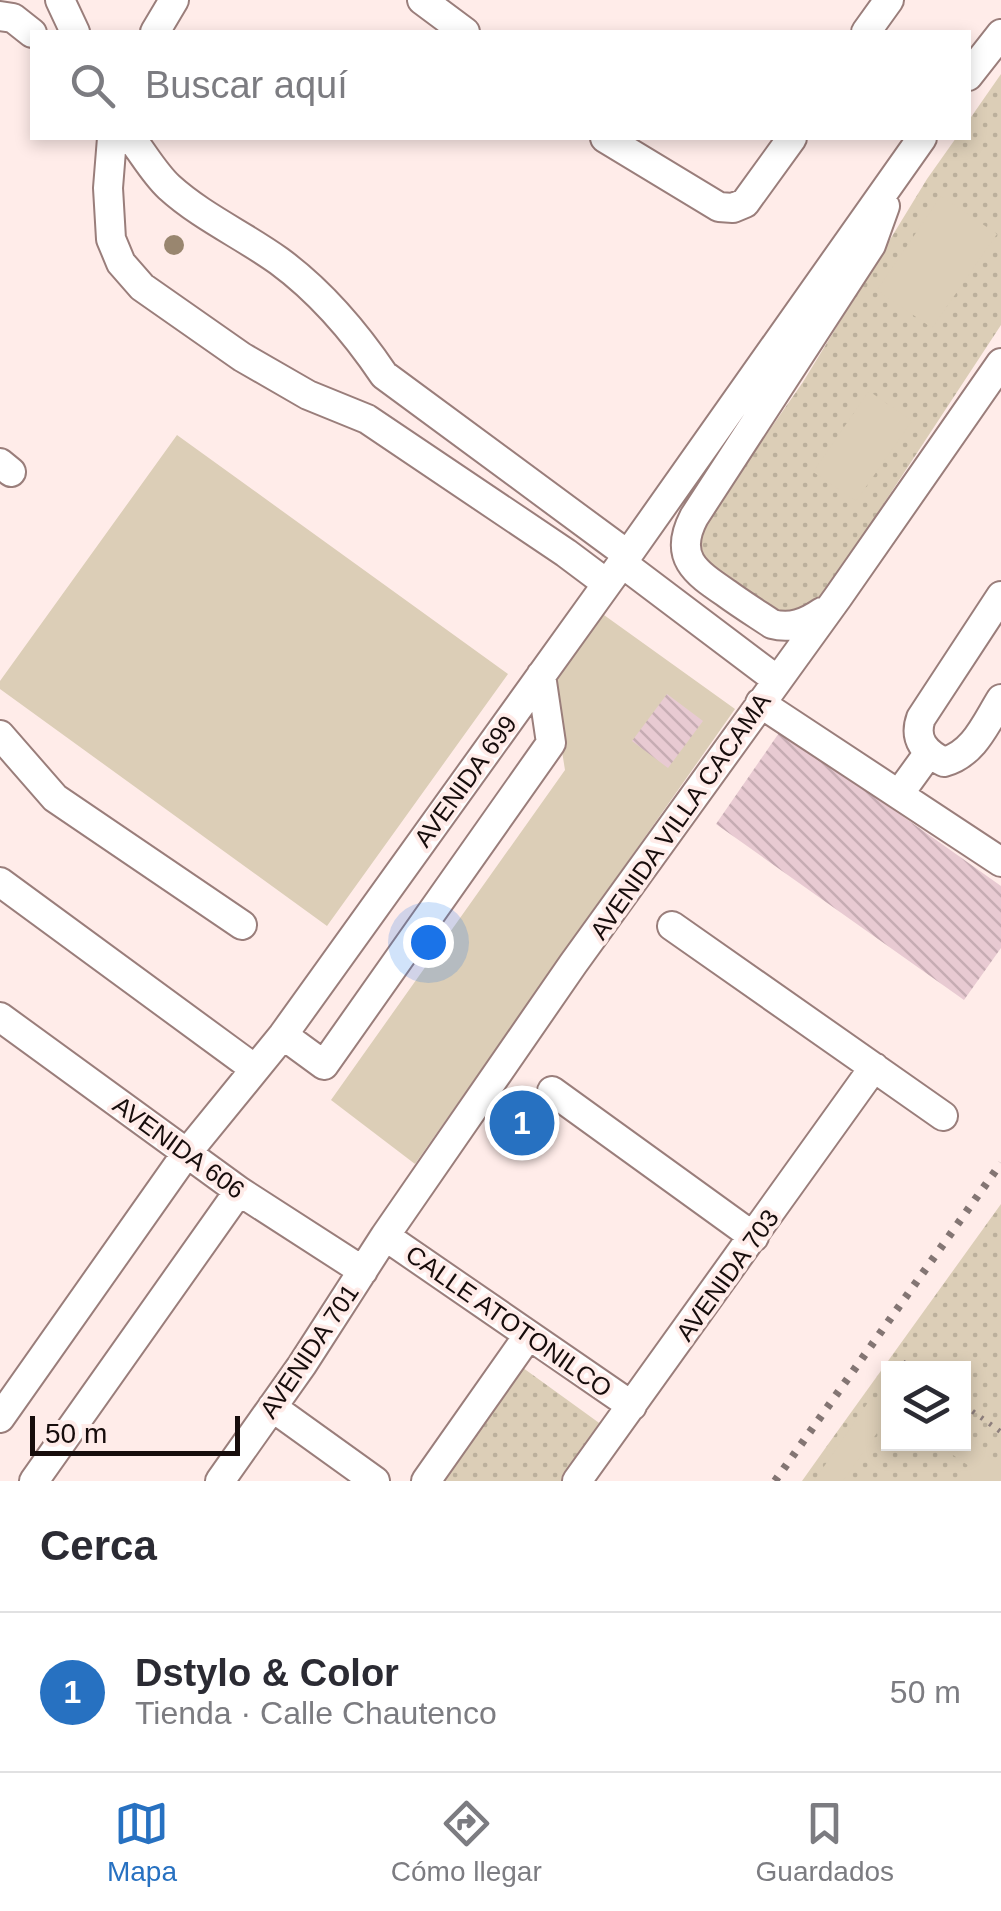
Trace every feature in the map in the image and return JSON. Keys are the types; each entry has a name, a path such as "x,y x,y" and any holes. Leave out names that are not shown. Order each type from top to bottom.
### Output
{"street":[{"path":"60,0 74,30"},
{"path":"154,30 160,0"},
{"path":"155,30 174,0"},
{"path":"422,0 461,30"},
{"path":"867,30 888,0"},
{"path":"0,16 13,18 30,31"},
{"path":"971,72 1001,34"},
{"path":"112,140 108,188 111,239 121,263 142,287 275,376 308,395 367,419 566,553 618,567"},
{"path":"132,140 166,185 279,262 328,303 384,375 768,691 899,794 997,849"},
{"path":"608,140 719,206 732,208 746,203 791,140"},
{"name":"AVENIDA 699","path":"0,1418 186,1154 283,1035 921,140"},
{"path":"838,597 820,614 796,626 772,624 700,575 687,558 685,543 694,517 871,245 898,172"},
{"name":"AVENIDA VILLA CACAMA","path":"363,1271 573,964 1001,364"},
{"path":"1001,596 921,718 917,729 920,742 928,754 944,762 958,758 967,752 1001,699"},
{"path":"283,1035 324,1064 550,742 541,675"},
{"path":"0,735 55,798 242,926"},
{"path":"899,794 928,754"},
{"path":"0,882 254,1069"},
{"path":"672,926 943,1116"},
{"name":"AVENIDA 606","path":"0,1018 239,1191 363,1271"},
{"name":"AVENIDA 703","path":"578,1481 874,1067"},
{"path":"552,1091 754,1237"},
{"path":"34,1481 239,1191"},
{"name":"CALLE ATOTONILCO","path":"385,1236 632,1406"},
{"name":"AVENIDA 701","path":"220,1481 363,1271"},
{"path":"426,1481 528,1336"},
{"path":"272,1407 375,1481"}],"path":[{"path":"971,1410 1001,1432"}],"shaded area":[{"path":"1001,74 1001,325 810,616 791,624 736,594 697,553 702,527 803,382 927,179 955,140 971,140 971,117"},
{"path":"941,196 997,234 932,328 877,290"},
{"path":"869,391 912,421 856,501 813,472"},
{"path":"177,435 508,674 327,926 0,689 0,681"},
{"path":"597,610 735,709 415,1164 331,1100 565,770 550,676"},
{"path":"1001,1204 1001,1481 802,1481 881,1371 881,1451 971,1451 971,1361 888,1361"},
{"path":"519,1365 602,1425 561,1481 437,1481"},
{"path":"881,1395 881,1430 843,1481 814,1481 869,1401"},
{"path":"971,1443 997,1463 1001,1481 972,1481 969,1466 947,1451 971,1451"}],"building":[{"path":"667,694 703,721 668,768 632,741"},
{"path":"781,730 1001,886 1001,948 964,1000 716,824"}],"railway":[{"path":"775,1481 1001,1163"}],"place":[{"name":"Dstylo & Color","path":"522,1123"}]}
